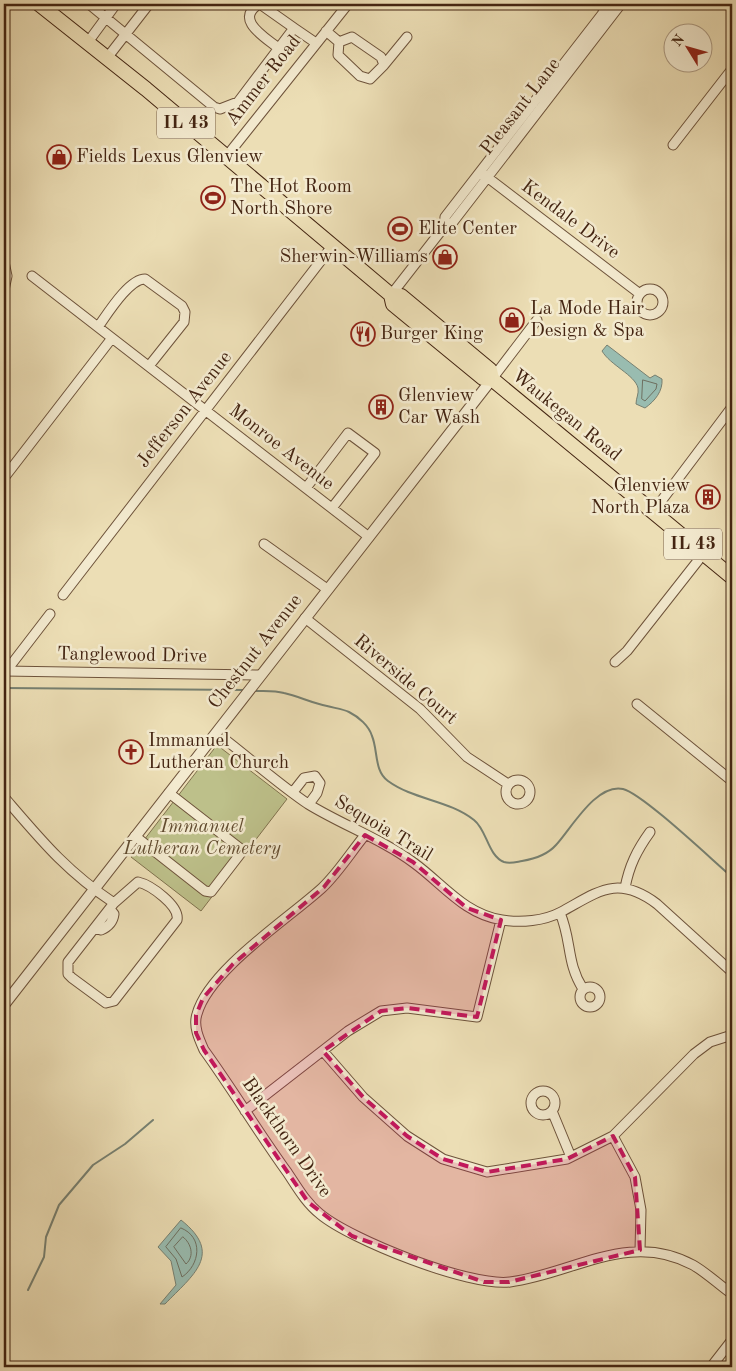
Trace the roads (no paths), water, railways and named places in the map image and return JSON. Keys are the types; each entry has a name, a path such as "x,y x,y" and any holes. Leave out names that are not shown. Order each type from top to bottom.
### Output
{"main road":[{"name":"Waukegan Road","path":"39,4 88,42 391,295 401,296 476,357 490,370 492,379 732,577"}],"street":[{"path":"90,4 214,107 220,109 238,102 294,28"},
{"path":"88,42 116,4"},
{"path":"107,58 149,4"},
{"path":"278,48 253,28 249,22 250,12 259,4 316,43"},
{"name":"Ammer Road","path":"226,157 348,4"},
{"name":"Pleasant Lane","path":"391,295 444,226 445,217 484,174 592,34 607,8 621,4"},
{"path":"326,31 339,42"},
{"path":"339,42 352,37 381,56 384,65"},
{"path":"339,42 338,54 360,76 370,79 407,37"},
{"path":"673,145 732,69"},
{"name":"Kendale Drive","path":"484,174 640,294"},
{"name":"Jefferson Avenue","path":"63,595 332,245"},
{"path":"4,262 7,276 4,290"},
{"name":"Monroe Avenue","path":"32,276 368,536"},
{"path":"98,327 130,286 139,279 145,279 182,306 185,312 184,322 149,366"},
{"name":"Chestnut Avenue","path":"4,1005 537,320"},
{"path":"4,478 112,338"},
{"path":"653,512 732,407"},
{"path":"306,488 348,433 375,454 332,508"},
{"path":"264,544 327,589"},
{"path":"615,662 626,651 704,553"},
{"path":"5,670 50,614"},
{"name":"Riverside Court","path":"304,618 420,709 467,756 508,784"},
{"name":"Tanglewood Drive","path":"5,670 257,679"},
{"path":"637,704 732,781"},
{"name":"Sequoia Trail","path":"228,741 308,804 413,862 467,908 501,920 535,921 560,913 582,898 597,892 625,888 648,897 657,904 732,972"},
{"path":"293,792 304,778 315,776 320,784 317,793 308,804"},
{"path":"135,836 205,891 211,892 241,853 241,848 169,793"},
{"path":"4,797 52,854 112,906"},
{"path":"625,888 628,869 636,852 650,832"},
{"name":"Blackthorn Drive","path":"365,835 324,886 233,964 203,998 196,1015 196,1033 204,1050 308,1202 335,1226 352,1236 455,1274 484,1282 509,1282 568,1268 610,1254 640,1250 678,1258 694,1266 732,1294"},
{"path":"138,882 145,883 176,908 177,920 133,978 111,1003 102,1002 72,978 67,969 68,962 112,906 133,885 138,882"},
{"path":"560,913 567,928 570,962 583,989"},
{"path":"245,1111 348,1031 381,1011 406,1008 477,1017 501,920"},
{"path":"323,1051 363,1096 407,1136 443,1159 487,1172 571,1157 613,1136 694,1054 710,1042 732,1035"},
{"path":"552,1111 571,1157"},
{"path":"613,1136 635,1177 641,1210 640,1250"},
{"path":"713,1366 732,1340"}],"water":[{"path":"607,345 650,378 655,375 662,379 658,395 645,408 636,404 638,388 636,383 602,351"},
{"path":"181,1220 194,1232 201,1243 202,1254 200,1264 194,1274 165,1304 160,1304 176,1285 171,1261 158,1247"}],"waterway":[{"path":"4,688 244,690"},
{"path":"254,691 272,691 289,694 344,710 356,716 371,732 380,772 388,781 409,792 464,813 478,824 494,854 504,862 511,863 527,860 549,851 594,800 603,793 613,789 623,789 646,802 732,877"},
{"path":"28,1290 44,1257 46,1237 59,1205 93,1165 125,1144 153,1120"}],"place":[{"name":"Fields Lexus Glenview","path":"59,157"},
{"name":"The Hot Room North Shore","path":"213,198"},
{"name":"Elite Center","path":"400,229"},
{"name":"Sherwin-Williams","path":"445,257"},
{"name":"La Mode Hair Design & Spa","path":"512,320"},
{"name":"Burger King","path":"363,334"},
{"name":"Glenview Car Wash","path":"381,407"},
{"name":"Glenview North Plaza","path":"708,497"},
{"name":"Immanuel Lutheran Church","path":"131,752"}],"park label":[{"name":"Immanuel Lutheran Cemetery","path":"202,838"}]}
